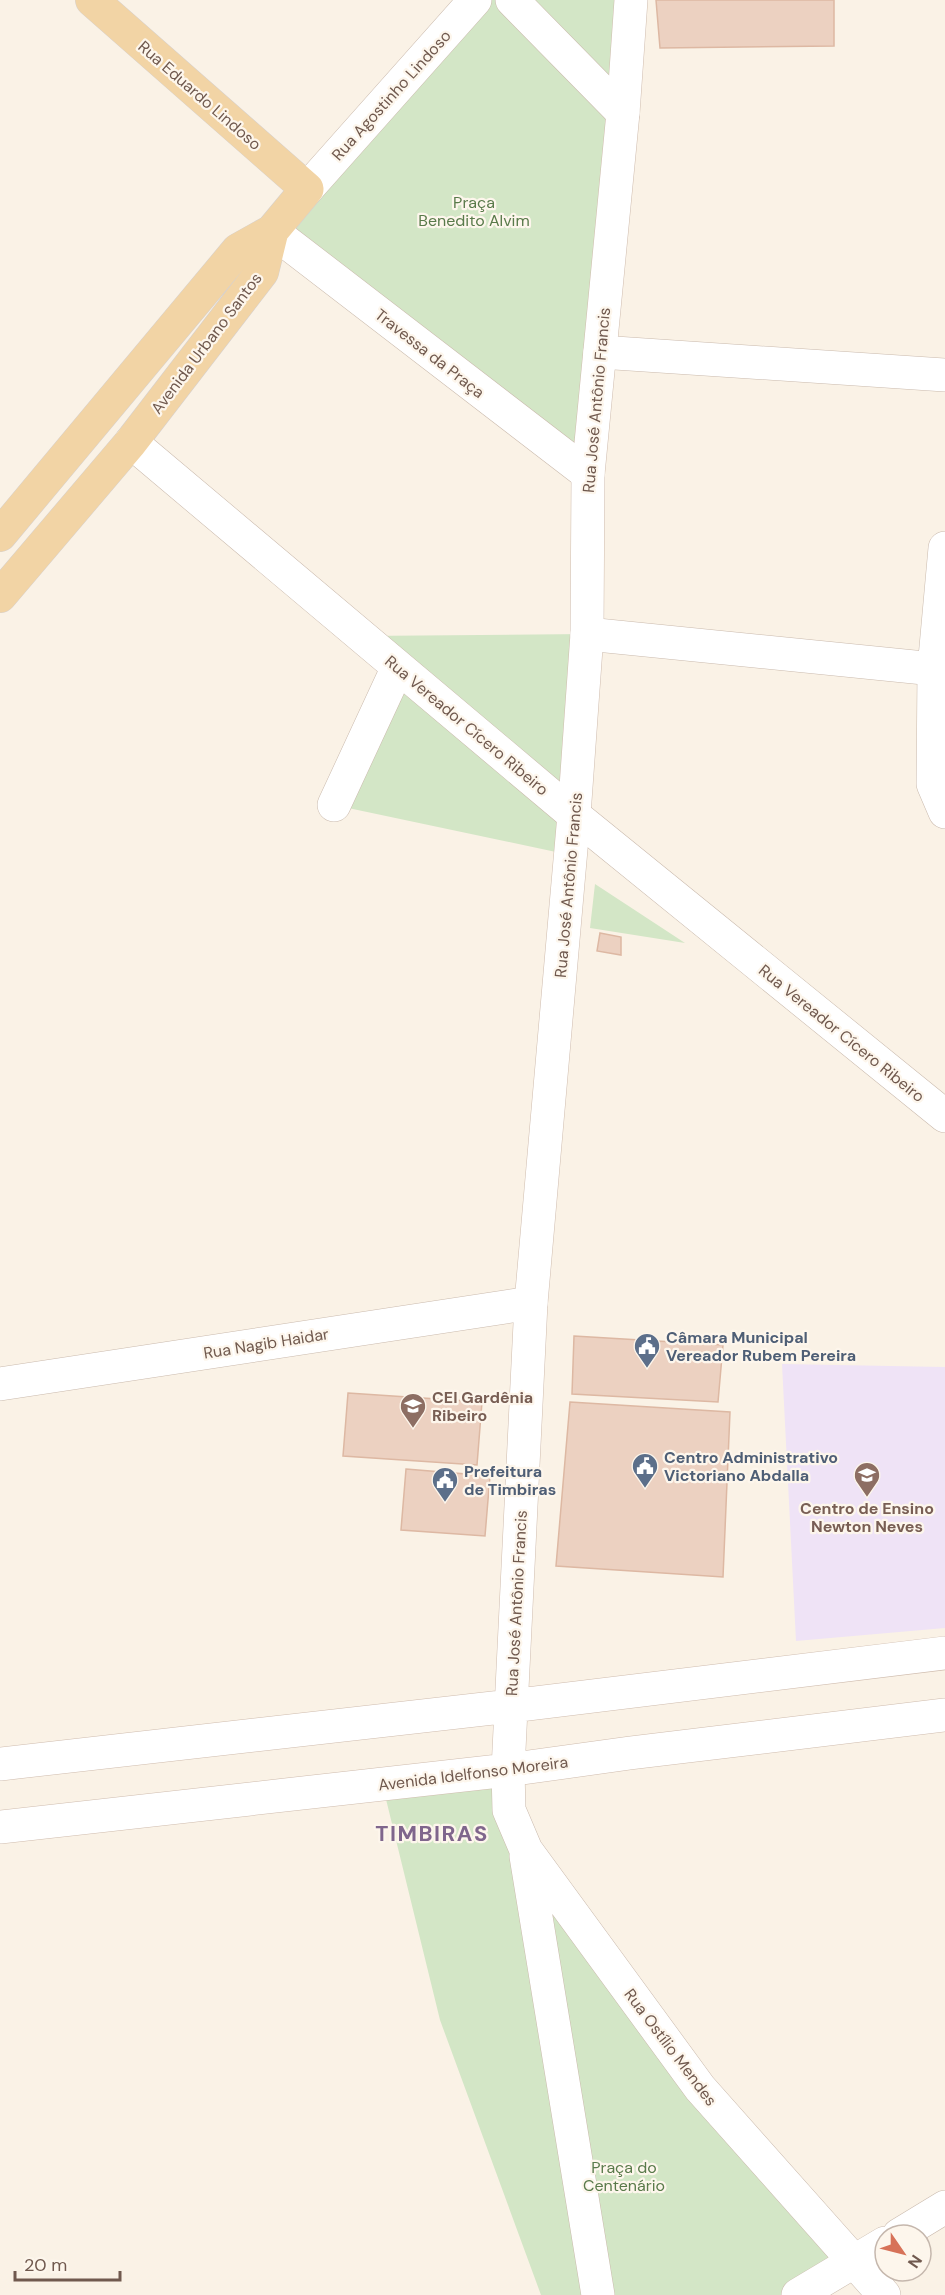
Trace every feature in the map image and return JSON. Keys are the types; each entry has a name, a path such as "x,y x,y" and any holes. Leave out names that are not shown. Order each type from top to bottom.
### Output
{"main road":[{"name":"Rua Eduardo Lindoso","path":"92,0 307,189"},
{"path":"273,231 307,189"},
{"name":"Avenida Urbano Santos","path":"0,596 131,442 262,272 273,231"},
{"name":"Avenida Urbano Santos","path":"0,535 238,250 273,231"}],"street":[{"name":"Rua Agostinho Lindoso","path":"307,189 475,0"},
{"path":"512,0 623,113"},
{"name":"Rua José Antônio Francis","path":"507,1770 531,1303 574,815 587,634 588,474 623,113 631,0"},
{"name":"Travessa da Praça","path":"273,231 588,474"},
{"path":"600,352 945,375"},
{"name":"Rua Vereador Cícero Ribeiro","path":"131,442 574,815 945,1116"},
{"path":"945,548 934,669 933,784 945,812"},
{"path":"587,634 934,669"},
{"path":"334,805 398,667"},
{"name":"Rua Nagib Haidar","path":"0,1384 531,1303"},
{"path":"0,1764 511,1706 945,1653"},
{"name":"Avenida Idelfonso Moreira","path":"0,1827 507,1770 945,1715"},
{"name":"Rua Ostílio Mendes","path":"507,1770 509,1810 526,1850 700,2088 885,2295"},
{"path":"526,1850 598,2295"},
{"path":"918,2223 945,2207"},
{"path":"798,2295 873,2250"}],"shaded area":[{"name":"Centro de Ensino Newton Neves","path":"782,1364 945,1367 945,1628 796,1641"}],"green space":[{"name":"Praça Benedito Alvim","path":"475,0 631,0 588,474 273,231"},
{"path":"587,634 570,855 334,805 398,667 361,636"},
{"path":"595,884 685,943 590,928"},
{"name":"Praça do Centenário","path":"508,1774 522,1851 851,2261 793,2295 541,2295 440,2020 383,1787"}],"building":[{"path":"656,0 834,0 834,46 660,48"},
{"path":"600,933 621,937 621,955 597,951"},
{"name":"Câmara Municipal Vereador Rubem Pereira","path":"574,1336 723,1345 718,1402 572,1394"},
{"name":"CEI Gardênia Ribeiro","path":"348,1393 482,1402 477,1465 343,1456"},
{"name":"Centro Administrativo Victoriano Abdalla","path":"570,1402 730,1412 723,1577 556,1566"},
{"name":"Prefeitura de Timbiras","path":"406,1469 490,1476 485,1536 401,1530"}],"place":[{"name":"Câmara Municipal Vereador Rubem Pereira","path":"647,1369"},
{"name":"CEI Gardênia Ribeiro","path":"413,1429"},
{"name":"Centro Administrativo Victoriano Abdalla","path":"645,1489"},
{"name":"Centro de Ensino Newton Neves","path":"867,1498"},
{"name":"Prefeitura de Timbiras","path":"445,1503"}],"district":[{"name":"TIMBIRAS","path":"432,1833"}]}
